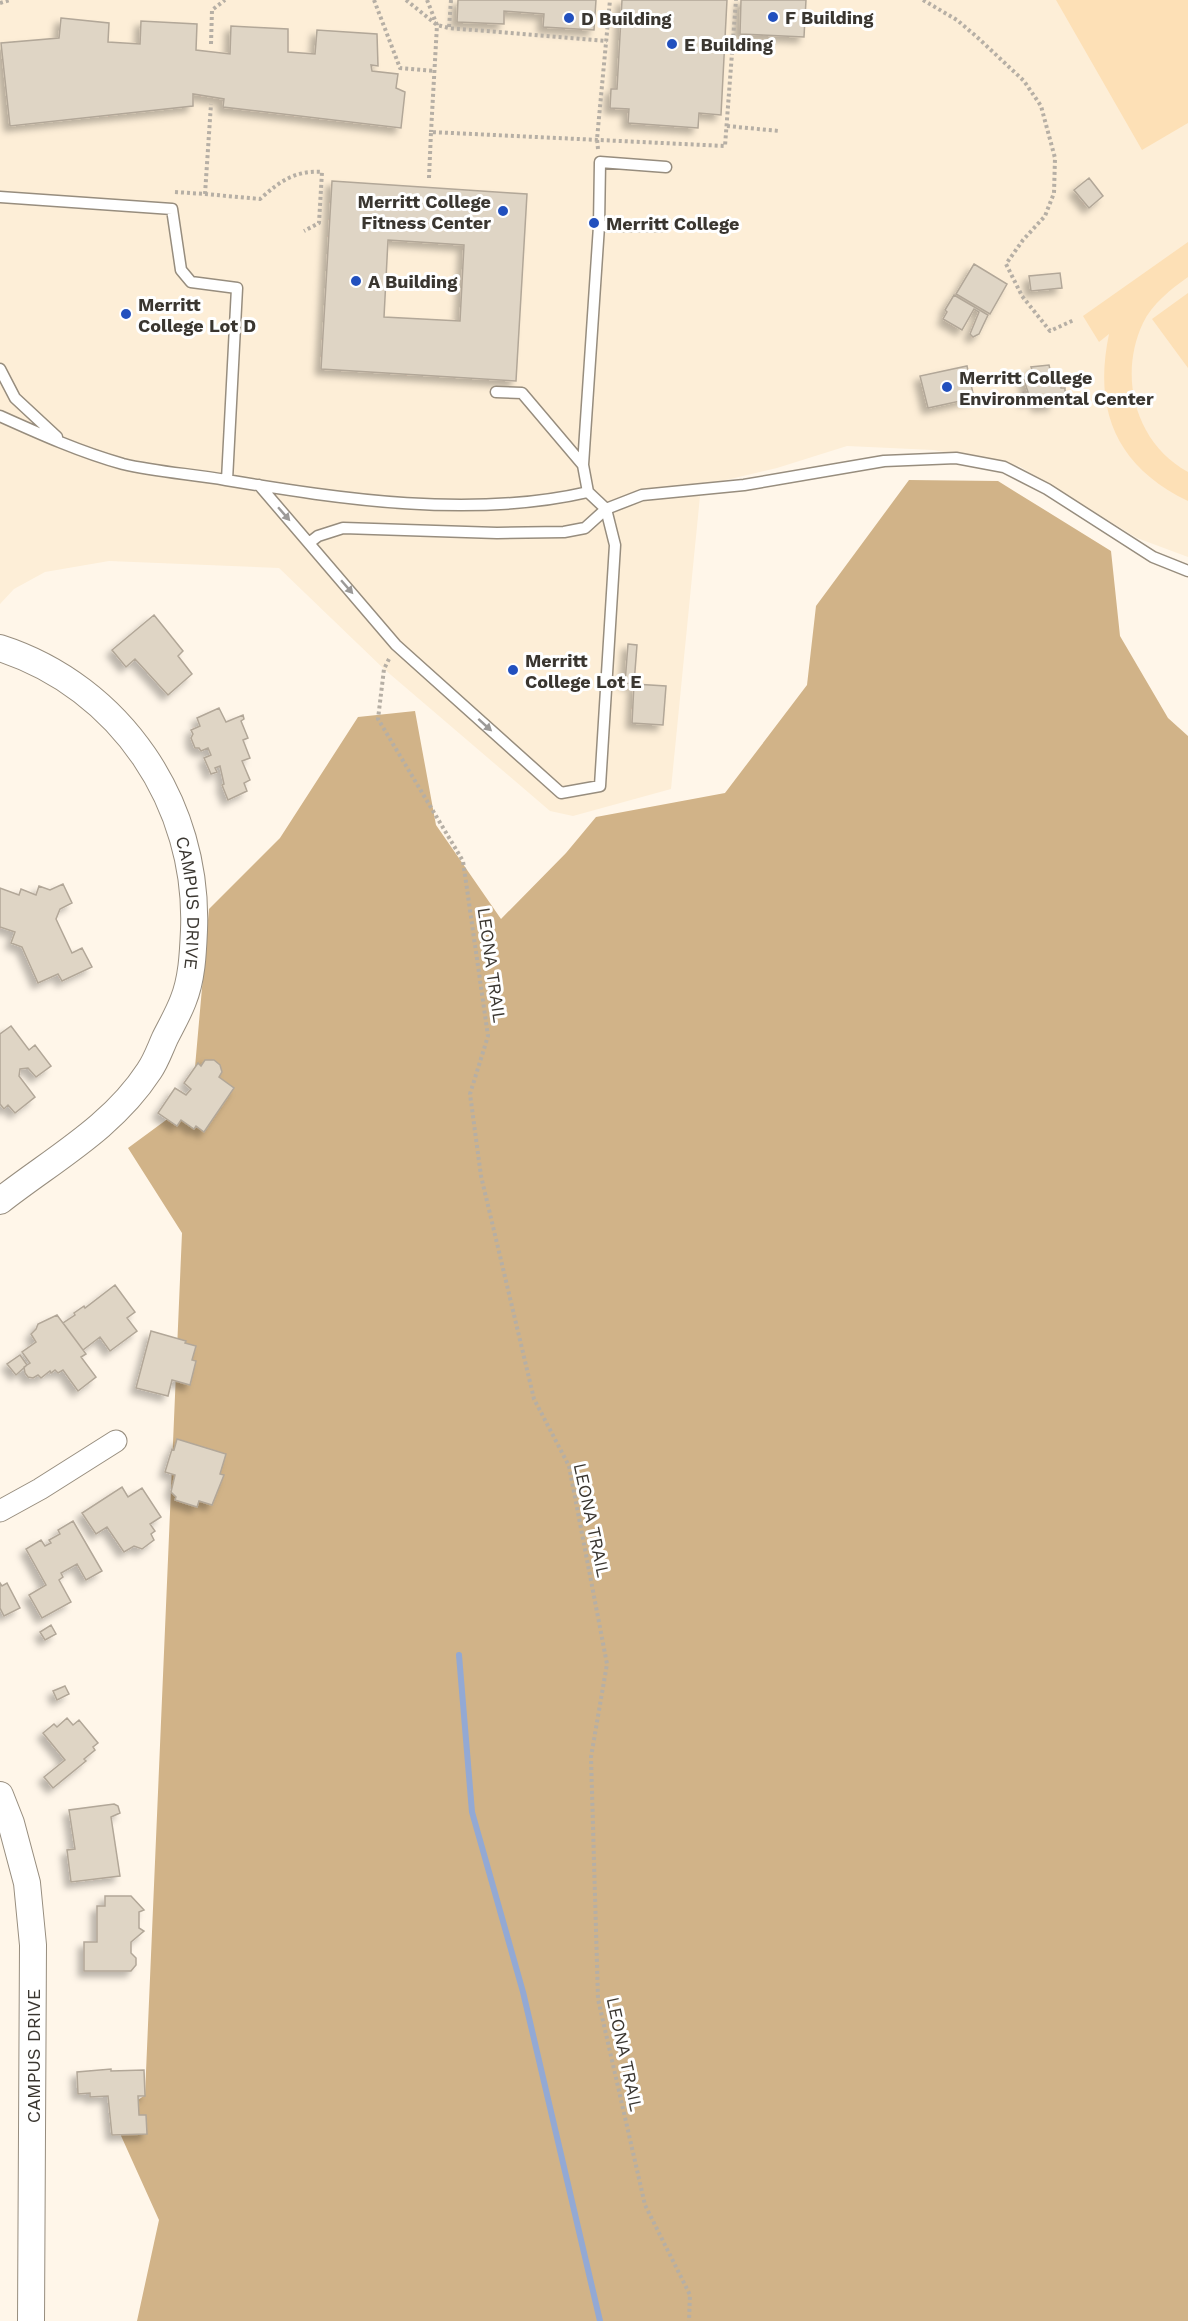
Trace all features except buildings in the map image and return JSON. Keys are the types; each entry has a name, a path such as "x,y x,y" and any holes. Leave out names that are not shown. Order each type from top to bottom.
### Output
{"street":[{"name":"CAMPUS DRIVE","path":"0,648 52,671 96,701 127,732 154,771 178,821 191,866 195,911 193,956 184,1000 150,1070 130,1097 108,1120 2,1197"},
{"path":"0,1511 40,1489 116,1441"},
{"name":"CAMPUS DRIVE","path":"0,1795 11,1823 27,1882 33,1945 31,2321"}],"lane":[{"path":"259,485 396,645 561,793 600,786 615,545 606,509 588,492 583,465 599,226 600,162 666,167"},
{"path":"0,197 172,209 181,270 191,282 237,288 227,480"},
{"path":"599,226 661,226"},
{"path":"0,369 15,398 64,444"},
{"path":"496,392 522,393 583,465"},
{"path":"0,416 64,444 124,464 347,499 463,505 559,499 588,492"},
{"path":"309,543 318,536 343,528 497,533 564,532 585,528 606,509 642,495 744,485 884,461 956,458 1004,467 1047,489 1153,557 1188,571"}],"path":[{"path":"0,3 9,0"},
{"path":"211,44 212,10 225,0"},
{"path":"374,0 400,68 434,71"},
{"path":"406,0 437,25 449,28 607,41"},
{"path":"427,0 437,25 429,178"},
{"path":"449,28 451,0"},
{"path":"597,139 610,0"},
{"path":"431,132 725,146 736,0"},
{"path":"923,0 957,20 977,37 1023,81 1041,106 1055,158 1054,193 1045,216 1023,240 1006,264 1022,296 1050,330 1074,320"},
{"path":"205,194 211,104"},
{"path":"727,126 779,131"},
{"path":"172,209 171,192 260,199 291,176 307,171 322,172 319,223 304,231"},
{"name":"LEONA TRAIL","path":"396,645 384,669 378,719 464,861 488,1036 470,1094 482,1176 534,1399 569,1466 607,1664 591,1757 598,1999 645,2205 690,2295 689,2321"}],"shaded area":[{"name":"Merritt College","path":"0,0 1188,0 1188,557 1137,538 1019,466 933,450 847,446 777,468 701,486 671,789 573,816 550,811 384,669 279,568 109,561 45,572 14,589 0,604"},
{"path":"1056,0 1188,0 1188,123 1142,150"},
{"path":"1188,242 1188,277 1162,297 1151,309 1143,323 1132,365 1132,386 1136,406 1155,444 1188,472 1188,501 1163,487 1143,471 1127,453 1108,411 1104,387 1109,334 1099,342 1083,316"},
{"path":"1188,293 1188,368 1152,319"},
{"path":"909,480 998,481 1111,551 1120,636 1168,718 1188,736 1188,2321 137,2321 159,2220 113,2118 145,2095 182,1233 128,1148 192,1101 209,909 280,838 358,717 415,711 436,825 501,919 566,853 596,817 725,793 807,685 816,606"}],"waterway":[{"path":"459,1655 472,1812 523,1992 600,2321"}],"place":[{"name":"F Building","path":"773,17"},
{"name":"D Building","path":"569,18"},
{"name":"E Building","path":"672,44"},
{"name":"Merritt College Fitness Center","path":"503,211"},
{"name":"Merritt College","path":"594,223"},
{"name":"A Building","path":"356,281"},
{"name":"Merritt College Lot D","path":"126,314"},
{"name":"Merritt College Environmental Center","path":"947,387"},
{"name":"Merritt College Lot E","path":"513,670"}]}
